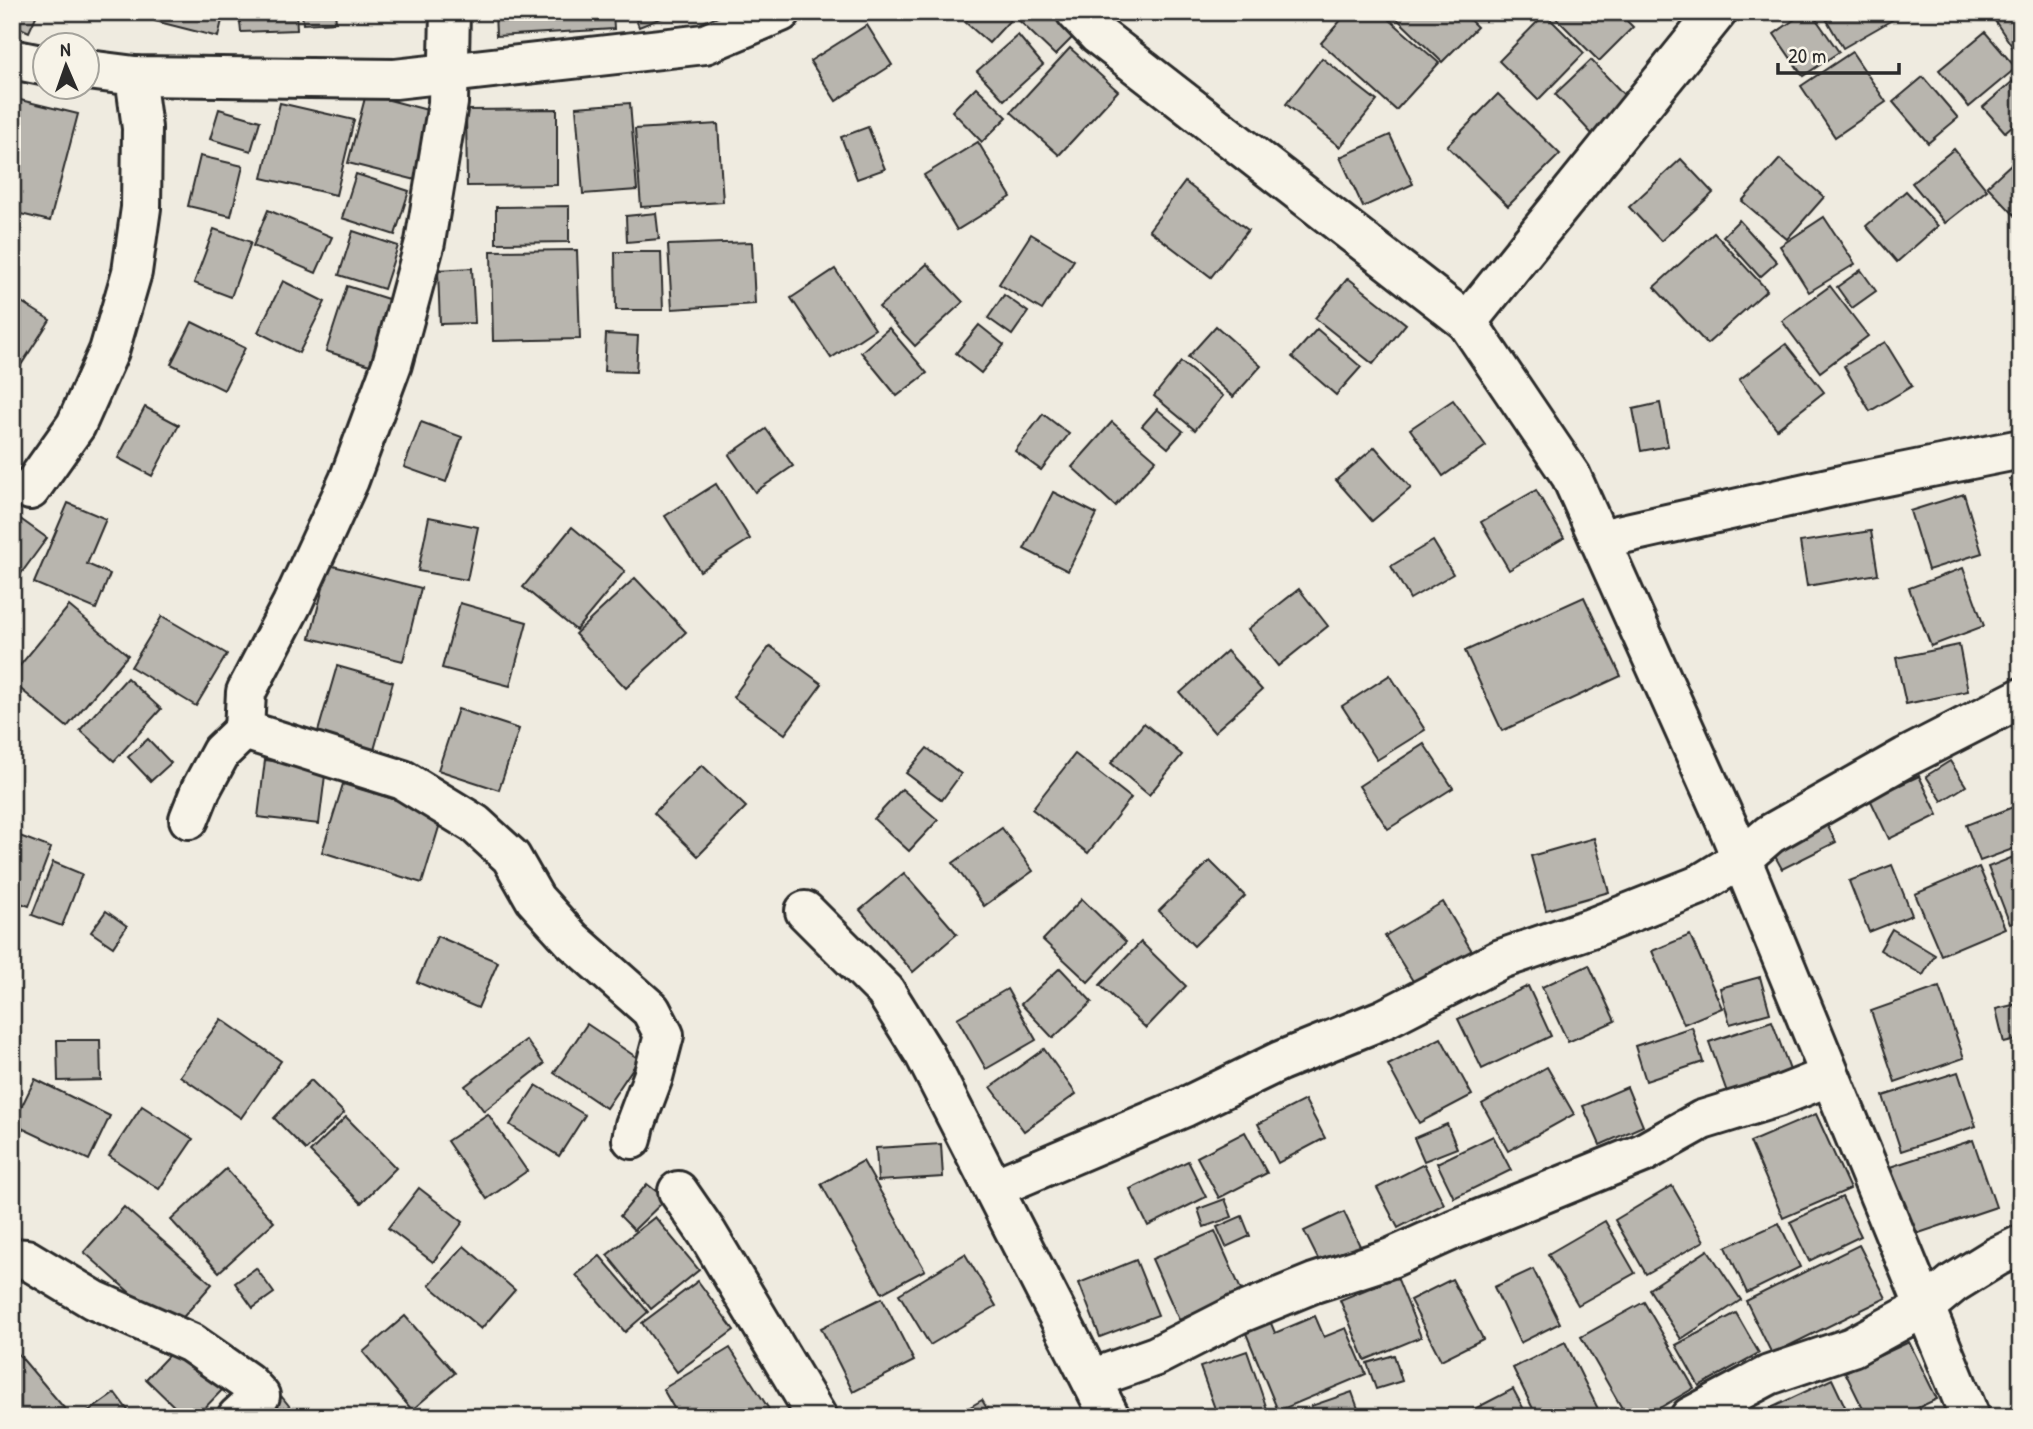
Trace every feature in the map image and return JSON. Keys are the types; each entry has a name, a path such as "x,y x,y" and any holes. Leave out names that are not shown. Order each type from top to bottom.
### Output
{"street":[{"path":"189,819 201,789 221,752 244,730 246,692 292,604 349,480 392,364 425,242 448,103 450,12"},
{"path":"102,72 135,76 395,79 705,44 781,12"},
{"path":"1076,12 1098,35 1467,322 1571,476 1725,818 1970,1417"},
{"path":"1467,322 1717,12"},
{"path":"12,59 32,63"},
{"path":"30,490 76,425 109,351 132,272 141,208 142,128 135,76"},
{"path":"1600,539 1833,487 2021,449"},
{"path":"994,1188 1185,1107 1280,1061 1384,1020 1501,959 1591,928 1697,886 1741,859 1770,834 1906,757 2021,698"},
{"path":"244,730 403,780 475,824 511,857 535,898 572,940 651,1010 664,1035 632,1139"},
{"path":"805,911 885,991 925,1055 1110,1417"},
{"path":"1091,1379 1156,1356 1247,1310 1314,1283 1391,1258 1464,1225 1643,1153 1702,1119 1777,1097 1830,1076"},
{"path":"678,1191 707,1233 817,1417"},
{"path":"1690,1417 1769,1375 1852,1347 1926,1307 1954,1283 1996,1256 2021,1245"},
{"path":"12,1258 26,1259 94,1300 191,1343 247,1382 260,1396 237,1417"}],"building":[{"path":"12,12 38,12 29,32 12,24"},
{"path":"157,12 224,12 218,37 155,21"},
{"path":"239,12 296,12 297,30 241,32"},
{"path":"302,12 335,12 336,22 303,24"},
{"path":"495,12 613,12 614,29 496,36"},
{"path":"633,12 668,12 669,15 639,27"},
{"path":"974,12 1006,12 1012,18 989,43 965,22"},
{"path":"1051,12 1075,35 1055,55 1011,13"},
{"path":"1348,12 1381,12 1439,63 1396,110 1321,43"},
{"path":"1390,12 1462,12 1477,27 1442,62"},
{"path":"1556,12 1618,12 1633,27 1599,61 1553,15"},
{"path":"1805,12 1811,12 1839,52 1803,76 1774,34"},
{"path":"1822,12 1887,12 1892,20 1843,48"},
{"path":"2002,12 2021,12 2020,58 1993,18"},
{"path":"1545,14 1584,53 1538,100 1499,61"},
{"path":"867,25 892,65 836,101 810,61"},
{"path":"1985,32 2016,68 1969,107 1939,70"},
{"path":"1018,35 1043,65 1004,100 977,71"},
{"path":"1070,48 1118,91 1059,155 1011,112"},
{"path":"1852,52 1886,102 1835,137 1801,86"},
{"path":"1322,58 1377,101 1340,147 1286,104"},
{"path":"1591,60 1629,100 1592,134 1555,94"},
{"path":"1923,77 1958,118 1928,143 1893,102"},
{"path":"2014,80 2021,87 2021,118 2005,132 1983,107"},
{"path":"976,87 1007,117 982,142 952,111"},
{"path":"366,94 439,113 420,181 348,163"},
{"path":"1498,94 1560,154 1508,206 1447,146"},
{"path":"12,98 78,114 50,221 12,212"},
{"path":"280,103 354,120 336,195 262,178"},
{"path":"630,103 637,190 583,194 576,107"},
{"path":"219,109 260,121 251,151 210,139"},
{"path":"557,109 557,185 467,186 466,110"},
{"path":"718,124 723,202 641,207 635,129"},
{"path":"868,127 885,169 857,179 841,137"},
{"path":"1390,135 1413,184 1363,207 1340,157"},
{"path":"978,142 1011,197 957,230 924,175"},
{"path":"1954,149 1987,190 1945,223 1912,183"},
{"path":"200,156 243,166 231,216 188,206"},
{"path":"1681,159 1713,193 1661,241 1629,207"},
{"path":"1780,159 1824,197 1787,239 1742,201"},
{"path":"2011,164 2021,174 2021,222 1987,186"},
{"path":"356,174 409,191 395,235 342,218"},
{"path":"1185,182 1248,230 1211,277 1149,230"},
{"path":"1906,191 1938,226 1897,262 1866,226"},
{"path":"569,206 569,242 496,243 496,207"},
{"path":"268,210 332,237 316,273 253,246"},
{"path":"656,213 659,239 627,242 626,216"},
{"path":"1824,217 1855,264 1809,292 1780,246"},
{"path":"1739,220 1777,262 1760,277 1723,236"},
{"path":"214,229 251,242 231,297 194,283"},
{"path":"353,231 398,246 384,289 339,275"},
{"path":"1714,233 1767,290 1707,344 1654,287"},
{"path":"1031,234 1074,260 1042,310 999,284"},
{"path":"752,242 755,304 672,309 668,245"},
{"path":"577,250 580,339 493,341 491,251"},
{"path":"615,252 661,252 663,310 616,310"},
{"path":"927,264 963,302 915,346 879,307"},
{"path":"472,268 475,323 440,324 438,270"},
{"path":"835,269 875,329 831,358 791,298"},
{"path":"1861,270 1876,291 1852,308 1837,287"},
{"path":"1348,278 1406,324 1373,364 1315,318"},
{"path":"283,281 325,302 299,353 258,332"},
{"path":"347,286 391,300 370,365 326,351"},
{"path":"1830,286 1868,336 1820,372 1782,321"},
{"path":"1004,295 1028,312 1012,335 988,318"},
{"path":"12,296 50,320 12,379"},
{"path":"192,322 245,348 224,390 171,364"},
{"path":"979,325 1004,345 981,373 956,353"},
{"path":"1216,326 1261,366 1233,397 1188,357"},
{"path":"889,328 927,373 897,396 861,352"},
{"path":"1317,329 1361,367 1336,395 1292,357"},
{"path":"606,334 638,336 636,372 604,371"},
{"path":"1885,342 1912,386 1870,411 1844,366"},
{"path":"1786,344 1824,392 1777,429 1739,380"},
{"path":"1181,362 1223,396 1195,430 1154,396"},
{"path":"1453,400 1486,446 1443,476 1410,429"},
{"path":"1660,403 1668,446 1641,451 1633,409"},
{"path":"145,407 179,425 152,476 118,458"},
{"path":"1157,409 1183,431 1168,448 1142,426"},
{"path":"1043,414 1069,434 1041,470 1015,451"},
{"path":"421,422 462,437 446,482 404,467"},
{"path":"1112,422 1156,460 1115,506 1072,467"},
{"path":"766,429 793,466 755,492 729,455"},
{"path":"1375,447 1411,488 1372,521 1336,480"},
{"path":"2021,476 2021,512 2009,479"},
{"path":"716,484 750,539 700,571 665,516"},
{"path":"1536,490 1564,538 1509,570 1481,522"},
{"path":"1053,492 1097,514 1068,571 1024,549"},
{"path":"1964,494 1982,553 1928,570 1910,511"},
{"path":"68,503 106,519 87,564 110,574 96,609 34,583"},
{"path":"12,513 47,538 12,586"},
{"path":"429,517 478,527 467,580 418,571"},
{"path":"572,527 625,571 576,630 523,587"},
{"path":"1871,531 1878,574 1807,586 1800,542"},
{"path":"1433,541 1453,574 1410,599 1391,566"},
{"path":"329,565 421,588 403,661 310,638"},
{"path":"1963,568 1984,626 1931,646 1909,588"},
{"path":"635,578 686,632 626,688 575,634"},
{"path":"1299,589 1328,626 1278,666 1248,629"},
{"path":"1584,597 1621,676 1502,731 1465,651"},
{"path":"460,603 527,622 510,686 442,668"},
{"path":"69,606 128,655 67,727 12,682 12,675"},
{"path":"2021,615 2021,661 2017,662 2011,617"},
{"path":"162,616 227,654 196,706 131,667"},
{"path":"1959,645 1968,691 1906,704 1896,658"},
{"path":"770,646 822,684 785,734 733,697"},
{"path":"1227,651 1262,690 1214,732 1180,693"},
{"path":"337,666 393,682 374,750 317,735"},
{"path":"1390,675 1425,730 1377,760 1342,706"},
{"path":"127,678 161,709 114,761 80,730"},
{"path":"458,709 519,729 499,790 438,770"},
{"path":"1144,723 1182,755 1149,795 1111,763"},
{"path":"148,739 171,763 151,781 128,757"},
{"path":"1424,744 1453,788 1388,829 1359,786"},
{"path":"927,748 961,774 942,800 906,773"},
{"path":"1075,754 1131,798 1088,853 1032,809"},
{"path":"265,760 326,767 319,824 258,817"},
{"path":"1950,761 1966,786 1942,801 1926,776"},
{"path":"702,765 746,807 698,856 654,813"},
{"path":"1919,776 1938,815 1889,839 1870,799"},
{"path":"343,784 443,814 422,883 322,852"},
{"path":"902,789 938,820 909,851 874,819"},
{"path":"2021,804 2021,846 1980,861 1966,825"},
{"path":"1825,821 1836,842 1782,869 1770,847"},
{"path":"1002,828 1033,871 984,906 953,863"},
{"path":"12,833 51,848 29,906 12,900"},
{"path":"1594,838 1609,892 1546,910 1531,856"},
{"path":"2021,854 2021,920 2010,924 1988,867"},
{"path":"1210,861 1245,896 1194,946 1159,911"},
{"path":"53,862 82,874 62,926 32,915"},
{"path":"1892,865 1912,915 1869,932 1849,881"},
{"path":"1979,867 2005,928 1941,955 1915,894"},
{"path":"904,873 957,934 913,972 860,910"},
{"path":"1082,899 1126,942 1088,982 1043,940"},
{"path":"1443,902 1473,953 1416,986 1385,936"},
{"path":"106,911 127,926 113,947 91,932"},
{"path":"1892,929 1935,955 1923,975 1880,950"},
{"path":"1690,935 1722,1008 1684,1024 1652,951"},
{"path":"437,936 498,962 478,1008 417,982"},
{"path":"1141,942 1186,986 1146,1028 1100,985"},
{"path":"1589,965 1615,1021 1568,1042 1542,987"},
{"path":"1060,968 1092,1002 1053,1038 1021,1004"},
{"path":"1760,977 1770,1013 1730,1024 1720,988"},
{"path":"1528,986 1551,1036 1482,1069 1458,1019"},
{"path":"1939,987 1964,1058 1895,1082 1871,1011"},
{"path":"1007,989 1036,1040 986,1069 957,1018"},
{"path":"2021,1003 2021,1039 2004,1043 1996,1009"},
{"path":"221,1019 281,1061 241,1118 180,1076"},
{"path":"1772,1021 1791,1073 1728,1095 1709,1042"},
{"path":"587,1024 639,1059 606,1108 554,1073"},
{"path":"1692,1027 1703,1062 1646,1081 1635,1046"},
{"path":"1441,1038 1472,1095 1419,1123 1388,1065"},
{"path":"57,1040 100,1040 101,1080 58,1081"},
{"path":"526,1040 544,1064 484,1111 465,1086"},
{"path":"1044,1049 1076,1094 1024,1131 991,1087"},
{"path":"1547,1067 1574,1114 1508,1151 1482,1104"},
{"path":"1958,1072 1976,1126 1901,1151 1883,1096"},
{"path":"35,1079 110,1116 89,1160 13,1124"},
{"path":"311,1080 344,1113 306,1150 274,1118"},
{"path":"536,1085 585,1115 559,1156 510,1125"},
{"path":"1627,1087 1643,1126 1600,1145 1583,1106"},
{"path":"1305,1100 1325,1138 1278,1163 1258,1124"},
{"path":"142,1106 193,1139 159,1189 109,1156"},
{"path":"488,1114 527,1171 487,1199 447,1141"},
{"path":"1816,1114 1850,1189 1783,1218 1750,1142"},
{"path":"346,1117 396,1168 361,1203 310,1152"},
{"path":"1447,1124 1457,1148 1424,1161 1414,1138"},
{"path":"1245,1132 1267,1173 1219,1198 1197,1157"},
{"path":"1493,1136 1511,1170 1454,1198 1437,1163"},
{"path":"1973,1140 1996,1207 1913,1235 1890,1167"},
{"path":"941,1144 943,1177 878,1181 876,1148"},
{"path":"863,1161 925,1270 882,1293 821,1184"},
{"path":"1188,1161 1206,1197 1148,1226 1130,1189"},
{"path":"1424,1164 1444,1204 1398,1228 1377,1188"},
{"path":"226,1169 274,1222 219,1272 171,1220"},
{"path":"647,1184 666,1199 634,1230 620,1216"},
{"path":"1672,1186 1704,1241 1646,1274 1615,1220"},
{"path":"419,1188 463,1222 433,1262 388,1228"},
{"path":"1842,1197 1861,1236 1809,1261 1790,1222"},
{"path":"1225,1199 1232,1217 1204,1227 1198,1209"},
{"path":"124,1207 212,1284 172,1330 84,1252"},
{"path":"1344,1212 1361,1248 1322,1267 1304,1231"},
{"path":"1242,1216 1250,1236 1226,1247 1217,1227"},
{"path":"655,1217 699,1270 651,1309 607,1255"},
{"path":"1605,1221 1635,1273 1578,1305 1548,1254"},
{"path":"1779,1223 1800,1267 1747,1293 1726,1247"},
{"path":"1215,1231 1242,1292 1179,1320 1152,1259"},
{"path":"1859,1245 1886,1298 1772,1354 1746,1301"},
{"path":"464,1246 515,1290 481,1329 429,1285"},
{"path":"1708,1250 1741,1300 1681,1339 1649,1289"},
{"path":"965,1254 996,1306 930,1345 899,1294"},
{"path":"600,1256 648,1312 625,1332 576,1275"},
{"path":"1136,1260 1158,1315 1100,1337 1079,1283"},
{"path":"256,1268 274,1293 253,1308 235,1283"},
{"path":"1533,1269 1560,1323 1520,1343 1494,1287"},
{"path":"1397,1277 1421,1337 1365,1360 1340,1300"},
{"path":"1452,1279 1483,1339 1441,1360 1410,1300"},
{"path":"698,1281 734,1330 677,1372 642,1323"},
{"path":"882,1298 914,1361 853,1392 821,1328"},
{"path":"1644,1302 1694,1388 1644,1417 1627,1417 1581,1337"},
{"path":"1736,1313 1759,1353 1699,1386 1676,1345"},
{"path":"405,1316 455,1373 412,1410 363,1352"},
{"path":"1268,1316 1275,1333 1315,1316 1324,1337 1346,1328 1366,1374 1278,1411 1243,1326"},
{"path":"1565,1342 1602,1417 1537,1417 1513,1368"},
{"path":"1909,1342 1937,1399 1898,1417 1867,1417 1845,1372"},
{"path":"180,1343 225,1387 196,1417 185,1417 146,1379"},
{"path":"730,1348 772,1414 768,1417 679,1417 663,1389"},
{"path":"14,1349 70,1415 68,1417 12,1417"},
{"path":"1247,1351 1267,1409 1243,1417 1218,1417 1200,1367"},
{"path":"1394,1355 1402,1381 1376,1389 1367,1363"},
{"path":"1832,1379 1850,1417 1776,1417 1771,1408"},
{"path":"1513,1389 1528,1417 1459,1417"},
{"path":"1352,1392 1361,1417 1315,1417 1311,1406"},
{"path":"115,1393 133,1417 81,1417"},
{"path":"282,1397 298,1417 258,1417"},
{"path":"982,1400 992,1417 953,1417"}]}
